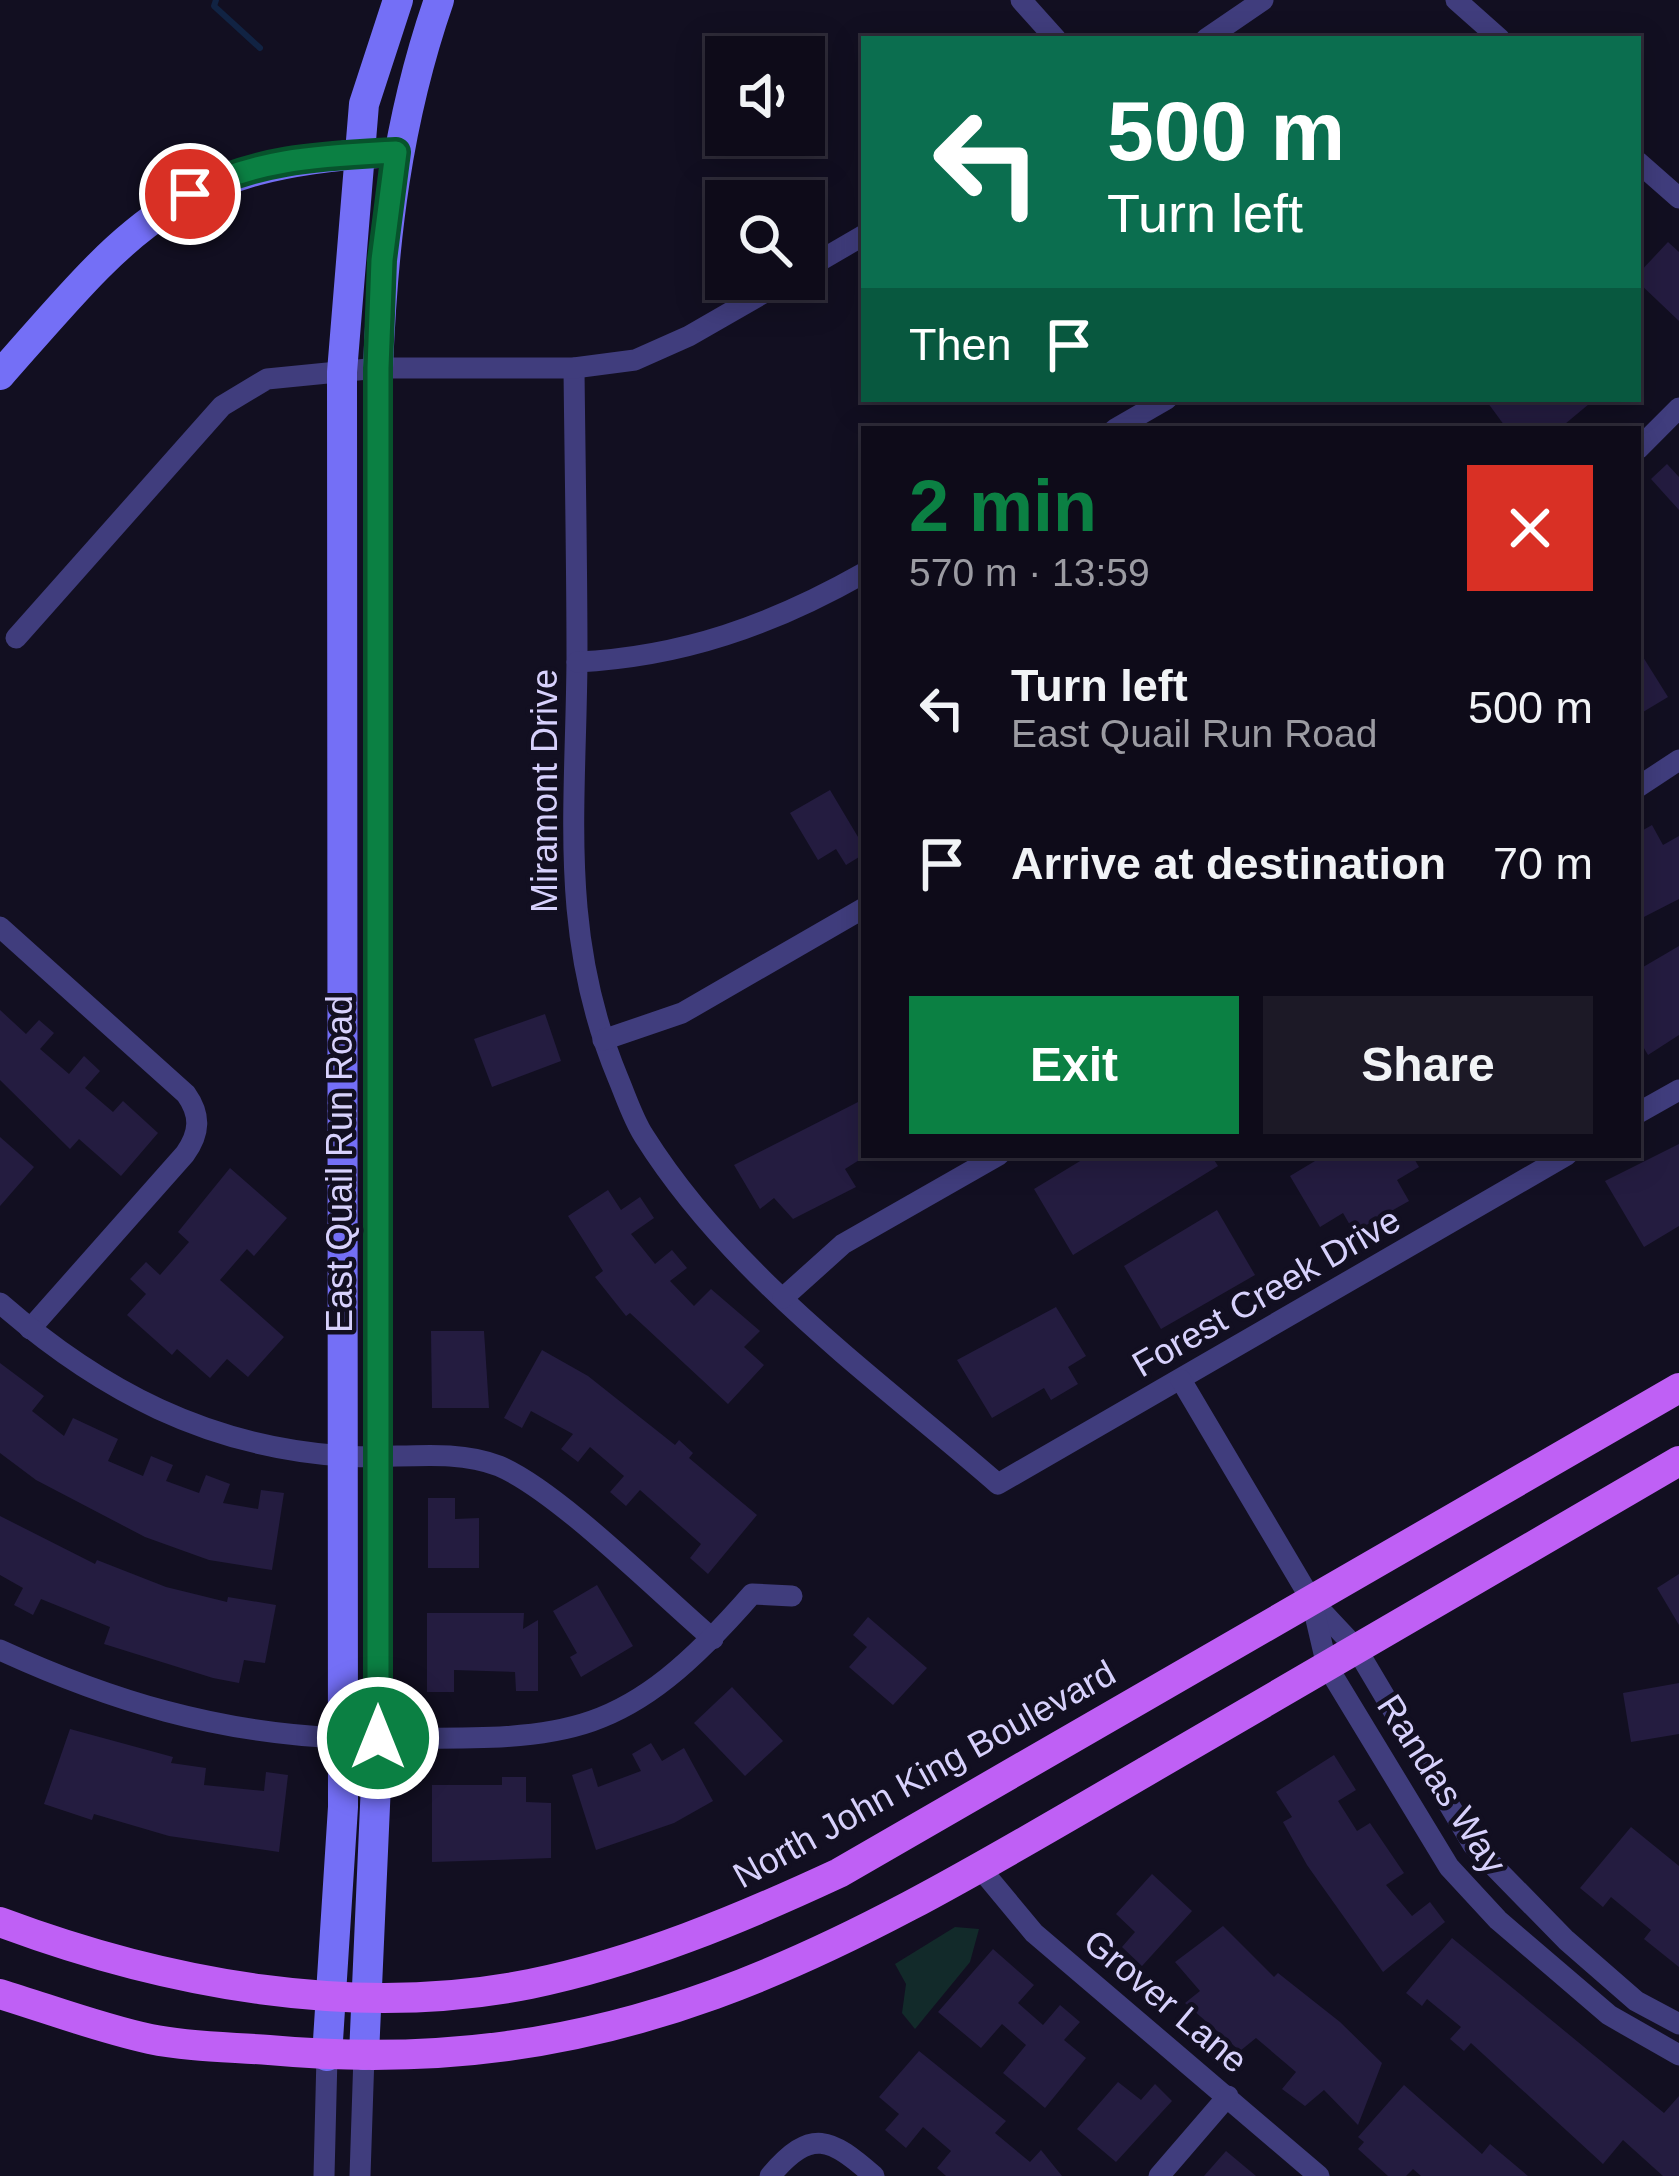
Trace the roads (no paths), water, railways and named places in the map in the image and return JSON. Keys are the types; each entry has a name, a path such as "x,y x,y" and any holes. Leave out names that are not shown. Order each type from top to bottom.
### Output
{"main road":[{"name":"North John King Boulevard","path":"0,1922 159,1974 365,1998 450,1995 531,1984 737,1920 839,1873 1679,1388"},
{"path":"0,1994 152,2040 327,2056 429,2057 507,2048 648,2018 736,1990 821,1955 980,1868 1679,1461"}],"street":[{"name":"East Quail Run Road","path":"324,2176 328,1996 343,1808 342,372 364,104 398,0"},
{"name":"East Quail Run Road","path":"360,2176 378,1738 382,1215 378,368 382,260 396,152 409,86 439,0"},
{"path":"1021,0 1053,36"},
{"path":"1210,36 1263,0"},
{"path":"1456,0 1497,36"},
{"path":"0,375 100,262 163,209 218,179 273,163 396,152"},
{"path":"1641,165 1679,198"},
{"path":"825,258 861,237"},
{"path":"16,638 222,406 267,379 378,368 574,368 653,352 749,300"},
{"name":"Miramont Drive","path":"574,368 577,662 570,861 581,953 603,1040 641,1133 699,1214 783,1298 998,1484"},
{"path":"1120,426 1162,402"},
{"path":"1641,445 1679,408"},
{"path":"577,662 649,658 717,640 803,608 861,575"},
{"path":"1641,785 1679,760"},
{"path":"603,1040 682,1013 861,910"},
{"path":"0,927 186,1094 197,1110 197,1124 185,1154 31,1329"},
{"path":"1641,1112 1679,1090"},
{"path":"783,1298 843,1244 994,1158"},
{"name":"Forest Creek Drive","path":"998,1484 1552,1159"},
{"path":"0,1303 99,1381 155,1412 272,1449 377,1458 446,1457 497,1465 533,1487 713,1639"},
{"name":"Randas Way","path":"1181,1380 1312,1601 1356,1648 1473,1846 1566,1940 1636,2001 1679,2024"},
{"path":"378,1738 554,1733 622,1712 662,1687 752,1594 792,1595"},
{"name":"Randas Way","path":"1312,1601 1327,1666 1449,1867 1473,1895 1609,2015 1679,2055"},
{"path":"0,1649 142,1709 221,1727 341,1738"},
{"name":"Grover Lane","path":"980,1868 1034,1933 1319,2176"},
{"path":"1159,2176 1228,2096"},
{"path":"770,2176 802,2144 824,2142 844,2150 874,2176"}],"waterway":[{"path":"216,0 214,6 260,48"}]}
